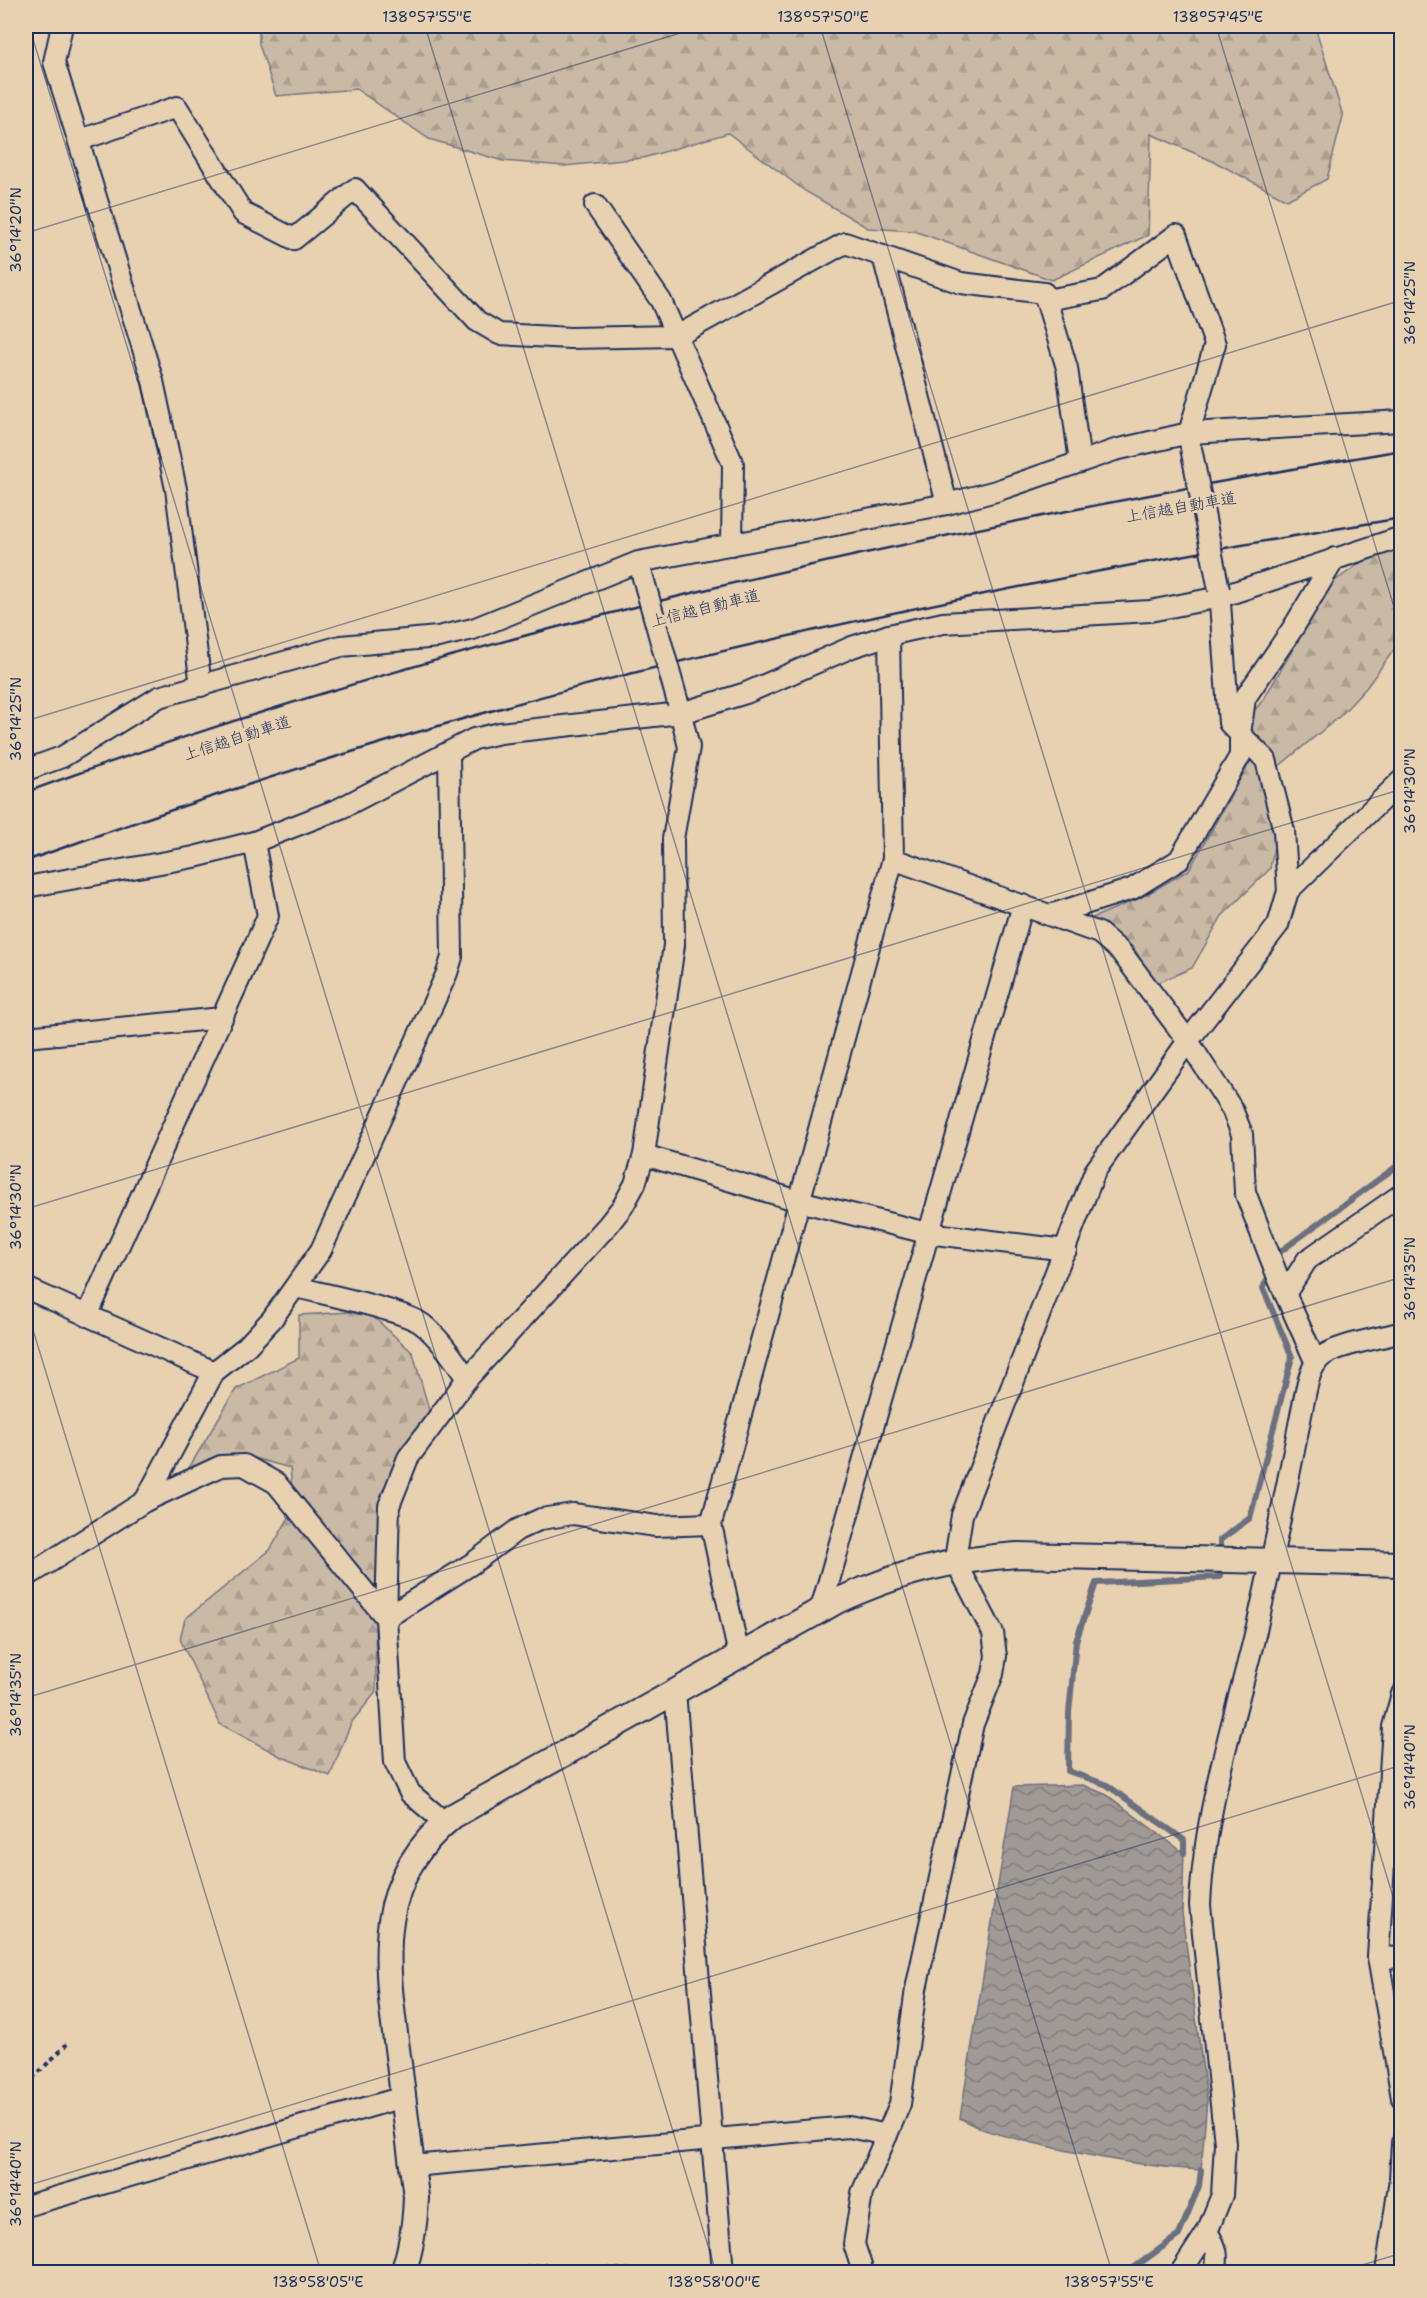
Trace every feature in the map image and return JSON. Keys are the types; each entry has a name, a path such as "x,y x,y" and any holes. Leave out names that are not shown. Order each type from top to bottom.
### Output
{"highway":[{"name":"上信越自動車道","path":"26,811 208,747 320,712 453,673 670,616 906,561 1036,534 1401,468"},
{"name":"上信越自動車道","path":"26,842 136,802 356,732 671,645 1043,563 1401,500"}],"street":[{"path":"62,26 54,62 153,381 176,489 201,686"},
{"path":"80,140 177,107 243,213 294,239 355,189 477,321 499,334 570,338 677,336 845,243 961,282 1044,293 1067,368 1080,462"},
{"path":"595,205 661,301 733,464 732,545"},
{"path":"863,2272 854,2244 862,2193 900,2104 916,1989 973,1724 993,1674 996,1656 993,1633 955,1560 962,1515 1095,1171 1188,1041 1278,925 1287,891 1284,831 1266,760 1229,723 1219,593 1190,440 1215,344 1176,235 1102,290 1046,300"},
{"path":"883,256 947,504"},
{"path":"26,770 62,757 159,696 341,645 438,637 473,629 640,568 732,545 947,504 996,491 1114,450 1190,440 1401,421"},
{"path":"26,887 194,857 254,842 341,808 449,754 474,739 500,732 680,708 746,693 852,647 889,635 943,623 1150,611 1219,593 1401,537"},
{"path":"1050,915 1131,889 1179,860 1240,756 1240,734 1245,698 1293,628 1335,558"},
{"path":"444,1822 410,1793 394,1762 386,1618 389,1506 408,1458 467,1379 608,1225 635,1184 644,1155 674,945 673,839 689,747 640,568"},
{"path":"739,1656 711,1524 892,859 889,635"},
{"path":"146,1501 214,1372 247,1346 296,1287 321,1250 447,973 452,957 449,754"},
{"path":"1287,891 1401,780"},
{"path":"87,1316 268,916 254,842"},
{"path":"892,859 1099,933 1122,952 1188,1041 1232,1109 1242,1134 1245,1192 1264,1245 1316,1363"},
{"path":"820,1612 1023,905"},
{"path":"26,1037 222,1018"},
{"path":"644,1155 799,1201 927,1233 1066,1250"},
{"path":"1282,1287 1307,1260 1401,1194"},
{"path":"296,1287 399,1314 422,1323 457,1363 467,1379"},
{"path":"26,1288 214,1372"},
{"path":"1181,2272 1207,2232 1221,2195 1225,2143 1200,1905 1201,1875 1217,1788 1272,1562 1306,1390 1311,1370 1320,1358 1334,1351 1401,1332"},
{"path":"26,1577 146,1501 221,1466 243,1466 276,1483 386,1618"},
{"path":"386,1618 474,1563 517,1530 541,1519 573,1514 656,1526 711,1524"},
{"path":"403,2272 410,2254 416,2224 416,2197 390,1993 387,1941 401,1883 422,1844 444,1822 477,1800 837,1601 890,1578 955,1560 1017,1555 1401,1564"},
{"path":"675,1691 723,2272"},
{"path":"1401,1694 1393,1727 1378,1957 1401,2098"},
{"path":"1378,1957 1401,1958"},
{"path":"26,2206 403,2097"},
{"path":"412,2166 849,2127 887,2135"},
{"path":"1386,2272 1400,2179 1401,2143"},
{"path":"1207,2232 1216,2245 1218,2257 1215,2272"}],"path":[{"path":"26,2085 67,2044"},
{"path":"491,2272 544,2265 673,2272"}],"green space":[{"path":"259,26 1319,26 1317,33 1343,116 1327,179 1287,200 1217,163 1151,134 1148,235 1052,280 914,231 868,228 805,191 728,133 643,158 564,166 503,161 429,139 356,89 276,96 259,44"},
{"path":"1401,546 1401,640 1366,688 1340,716 1272,772 1279,820 1270,869 1222,916 1192,968 1155,984 1133,947 1090,919 1142,897 1189,870 1252,758 1248,718 1263,700 1332,583 1373,554"},
{"path":"367,1311 413,1353 431,1417 403,1447 379,1510 375,1607 376,1692 351,1723 330,1776 282,1757 220,1724 180,1639 185,1619 270,1550 294,1509 290,1468 243,1455 187,1471 236,1389 299,1358 299,1315"}],"water":[{"path":"1083,1785 1107,1795 1184,1853 1182,1913 1207,2100 1201,2170 1139,2164 1079,2153 998,2134 960,2118 1014,1787"}],"waterway":[{"path":"1277,1259 1281,1251 1397,1166 1402,1152"},
{"path":"1220,1556 1220,1540 1250,1518 1292,1357 1263,1288 1271,1271"},
{"path":"1184,1853 1184,1840 1107,1785 1068,1771 1069,1713 1076,1641 1096,1583 1220,1577 1220,1566"},
{"path":"1128,2272 1179,2235 1199,2186 1201,2170"}]}
